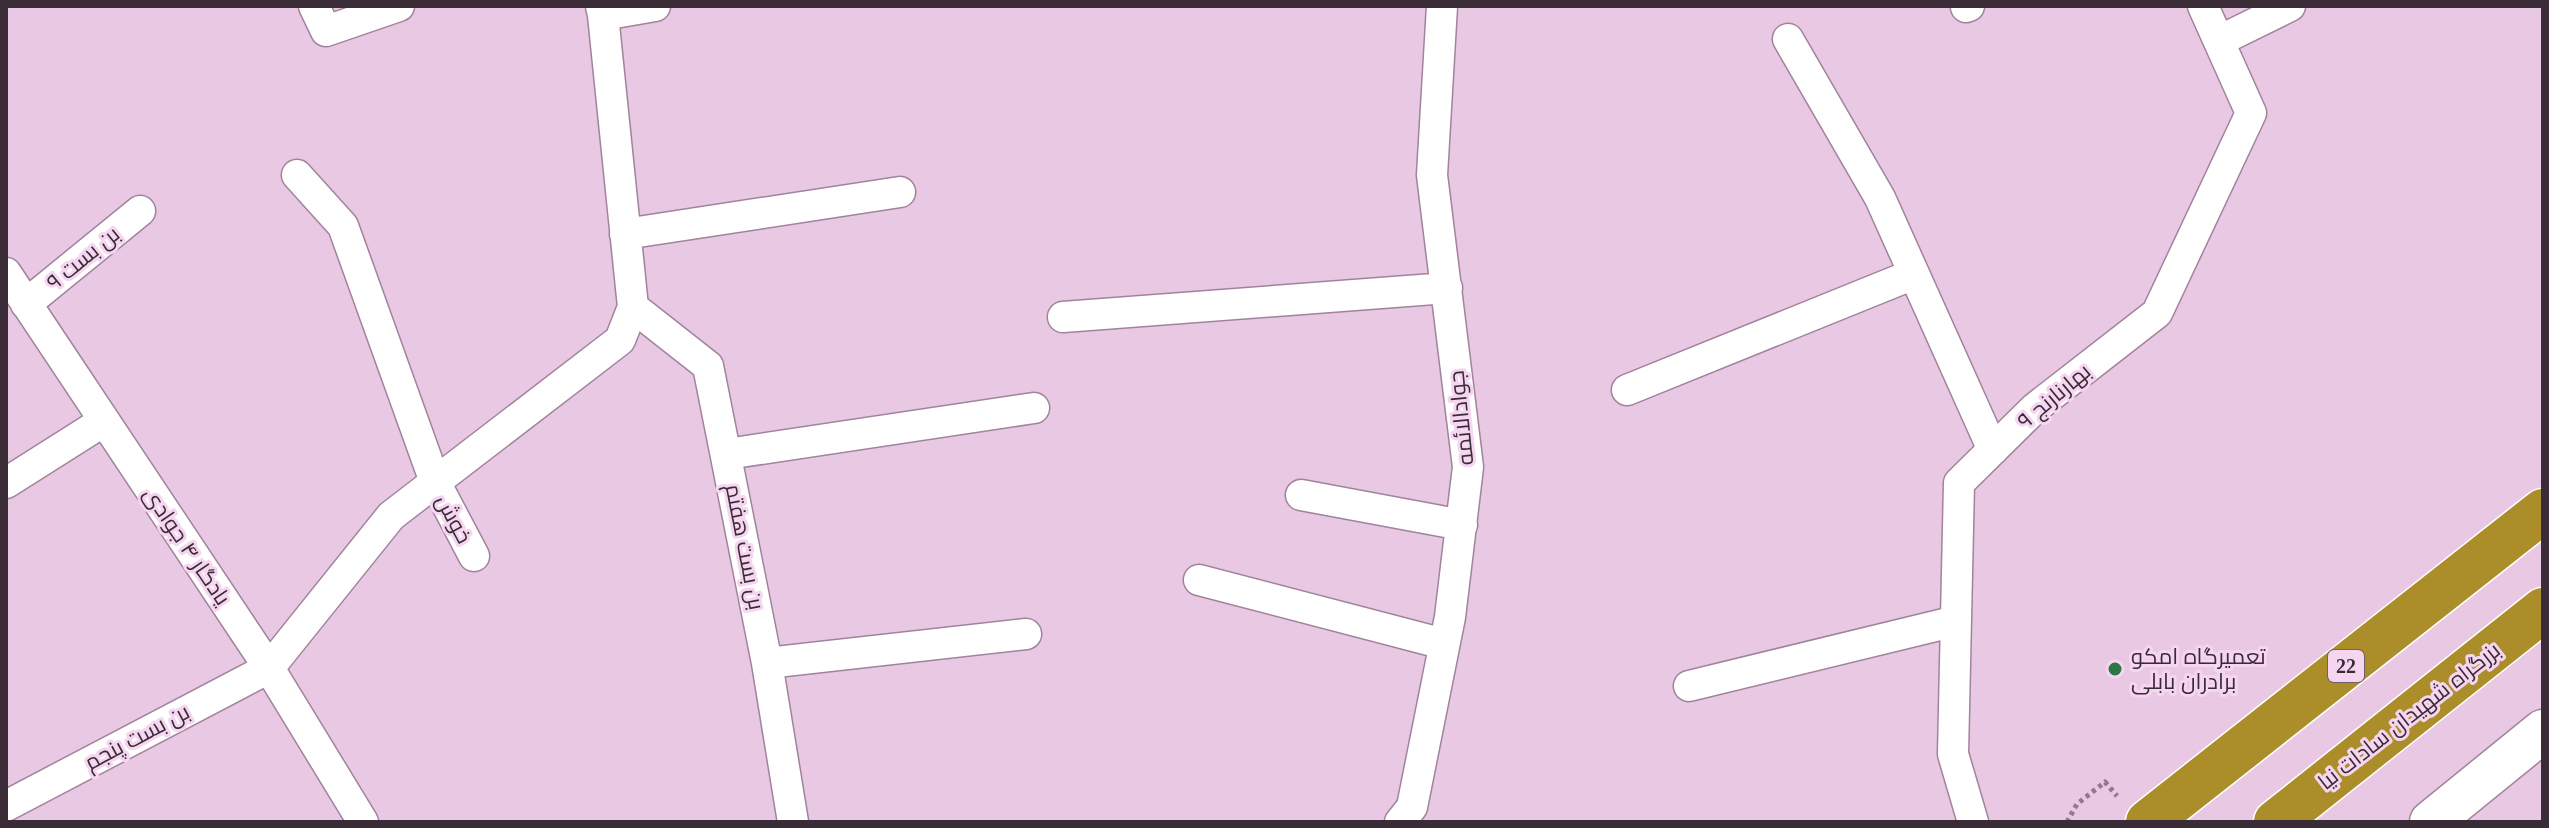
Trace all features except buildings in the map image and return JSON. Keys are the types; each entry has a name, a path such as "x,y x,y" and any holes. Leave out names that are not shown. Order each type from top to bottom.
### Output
{"highway":[{"name":"22","path":"2148,822 2543,511"},
{"name":"بزرگراه شهیدان سادات نیا","path":"2276,822 2543,610"}],"street":[{"path":"314,6 326,31 399,6"},
{"path":"269,668 391,516 620,340 633,307 602,11 655,6"},
{"name":"جوادالائمه","path":"1400,822 1412,807 1444,644 1468,467 1432,175 1442,6"},
{"name":"بهارنارنج ۹","path":"1973,822 1953,754 1959,483 2035,408 2157,313 2251,113 2203,6"},
{"path":"2219,41 2290,6"},
{"path":"1788,39 1880,198 1993,450"},
{"name":"خوش","path":"297,175 343,226 435,482 474,556"},
{"path":"625,234 900,192"},
{"name":"بن بست ۹","path":"26,304 140,211"},
{"name":"یادگار ۴ جوادی","path":"6,273 269,668 363,822"},
{"path":"1627,390 1914,274"},
{"path":"1063,317 1447,288"},
{"name":"بن بست هفتم","path":"633,307 708,366 767,663 793,822"},
{"path":"727,454 1034,408"},
{"path":"6,483 104,421"},
{"path":"1301,495 1462,525"},
{"path":"1199,580 1444,644"},
{"path":"1689,686 1956,621"},
{"path":"767,663 1026,634"},
{"name":"بن بست پنجم","path":"6,806 269,668"},
{"path":"2431,822 2543,731"}],"path":[{"path":"2067,822 2077,804 2105,782"}],"place":[{"name":"تعمیرگاه امکو برادران بابلی","path":"2115,669"}]}
